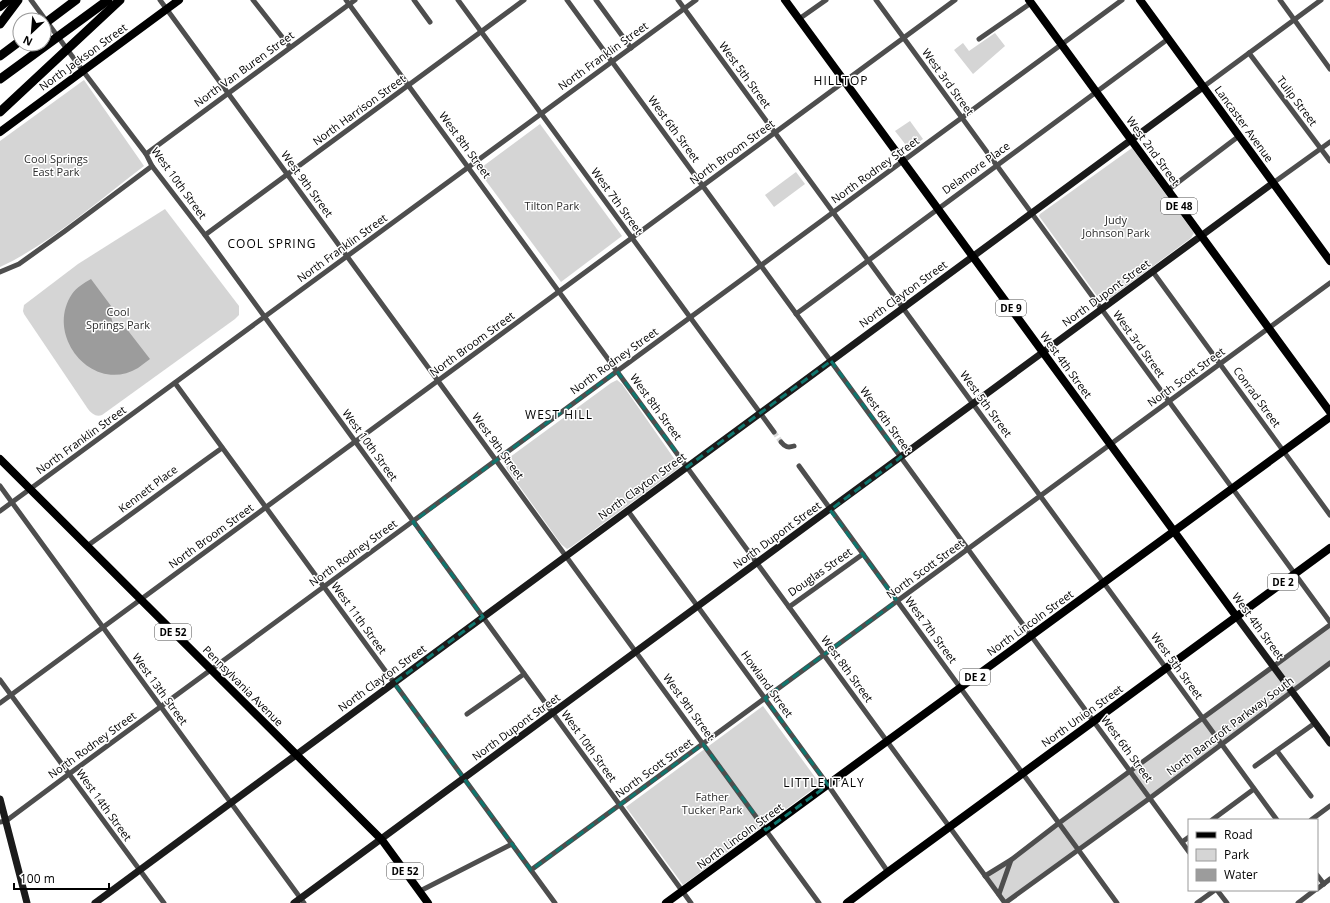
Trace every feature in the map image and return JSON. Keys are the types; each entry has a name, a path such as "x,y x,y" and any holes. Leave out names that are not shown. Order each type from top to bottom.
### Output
{"highway":[{"path":"0,24 18,0"},
{"path":"52,18 76,0"},
{"path":"0,79 108,0"},
{"path":"0,112 120,0"},
{"path":"0,56 12,47"}],"main road":[{"path":"0,7 9,0"},
{"name":"North Jackson Street","path":"0,132 179,0"},
{"name":"West 4th Street","path":"785,0 1236,616"},
{"name":"Lancaster Avenue","path":"1140,0 1330,261"},
{"name":"West 2nd Street","path":"1030,2 1330,412"},
{"name":"North Lincoln Street","path":"666,903 1330,418"},
{"name":"Pennsylvania Avenue","path":"0,459 382,840 428,903"},
{"name":"North Union Street","path":"847,903 1330,548"}],"street":[{"name":"West 9th Street","path":"160,0 819,903"},
{"path":"253,0 290,48"},
{"name":"North Van Buren Street","path":"146,154 290,48 348,2 355,0"},
{"path":"414,0 430,22"},
{"name":"West 7th Street","path":"458,0 774,432"},
{"name":"North Harrison Street","path":"205,235 524,0"},
{"name":"West 6th Street","path":"569,0 612,62 1188,851"},
{"path":"596,0 631,48"},
{"name":"West 5th Street","path":"678,0 1276,819"},
{"name":"North Franklin Street","path":"0,511 696,0"},
{"path":"799,19 826,0"},
{"name":"West 3rd Street","path":"876,0 1330,622"},
{"name":"North Broom Street","path":"0,703 955,0"},
{"name":"North Rodney Street","path":"3,821 161,707 1122,0"},
{"path":"1280,0 1330,69"},
{"path":"1203,87 1321,0"},
{"name":"West 10th Street","path":"33,2 146,154 152,166 205,235 691,903"},
{"name":"West 8th Street","path":"348,2 1005,903"},
{"path":"979,39 1030,2"},
{"name":"Delamore Place","path":"796,314 1168,39"},
{"name":"Tulip Street","path":"1249,53 1330,161"},
{"name":"North Clayton Street","path":"95,903 1203,87"},
{"path":"1168,190 1239,136"},
{"path":"1273,184 1330,142"},
{"path":"0,272 19,264 152,166"},
{"name":"North Dupont Street","path":"294,903 303,901 464,779 1273,184"},
{"name":"Conrad Street","path":"1153,272 1330,515"},
{"name":"North Scott Street","path":"531,870 1330,283"},
{"name":"West 11th Street","path":"175,383 555,903"},
{"path":"781,442 788,447 794,446"},
{"name":"Kennett Place","path":"87,546 222,448"},
{"name":"West 7th Street","path":"799,466 1117,903"},
{"name":"West 13th Street","path":"0,486 303,901"},
{"name":"Howland Street","path":"628,510 828,785 888,872"},
{"name":"Douglas Street","path":"789,607 863,554"},
{"name":"West 4th Street","path":"1236,616 1330,743"},
{"name":"North Bancroft Parkway South","path":"986,876 1010,860 1130,770 1330,625"},
{"name":"North Bancroft Parkway South","path":"1005,903 1150,798 1330,663"},
{"path":"467,714 524,674"},
{"name":"West 14th Street","path":"0,680 164,903"},
{"path":"1255,766 1315,723"},
{"path":"1277,751 1310,796"},
{"path":"1213,819 1254,789"},
{"path":"0,799 3,821 27,903"},
{"path":"1312,819 1330,806"},
{"path":"1182,842 1188,838"},
{"path":"420,891 512,844"},
{"path":"999,894 1010,860"},
{"path":"1318,876 1324,884"},
{"path":"1318,888 1330,879"},
{"path":"1197,903 1215,891"},
{"path":"1217,891 1226,903"},
{"path":"1298,903 1313,891"}],"highlighted area":[{"path":"831,361 901,457 830,510 897,601 765,698 828,785 766,830 703,744 531,870 394,683 483,617 413,522 617,371 687,467"}],"green space":[{"path":"995,33 1005,46 973,74 954,50 963,43 969,51"},
{"name":"Cool Springs East Park","path":"84,80 144,166 56,234 0,267 0,141"},
{"path":"910,121 923,139 909,149 895,131"},
{"name":"Tilton Park","path":"540,124 622,236 561,282 478,170"},
{"name":"Judy Johnson Park","path":"1132,148 1194,233 1191,238 1106,301 1100,300 1039,216"},
{"path":"796,172 805,184 774,207 765,195"},
{"name":"Cool Springs Park","path":"165,209 239,306 239,315 102,415 100,416 93,414 88,409 24,314 24,305 78,264"},
{"path":"617,380 622,384 680,467 567,549 561,544 507,469 505,463 510,457"},
{"path":"1330,625 1330,663 1005,903 985,876"},
{"name":"Father Tucker Park","path":"763,706 820,784 683,885 626,807"}],"water":[{"path":"91,279 114,310 111,316 113,325 119,329 126,328 150,359 138,368 121,374 105,374 90,368 78,357 69,343 64,327 65,310 72,294 81,285"}],"tunnel":[{"path":"774,432 781,442"}],"district":[{"name":"HILLTOP","path":"841,81"},
{"name":"COOL SPRING","path":"272,244"},
{"name":"WEST HILL","path":"559,415"},
{"name":"LITTLE ITALY","path":"824,783"}]}
